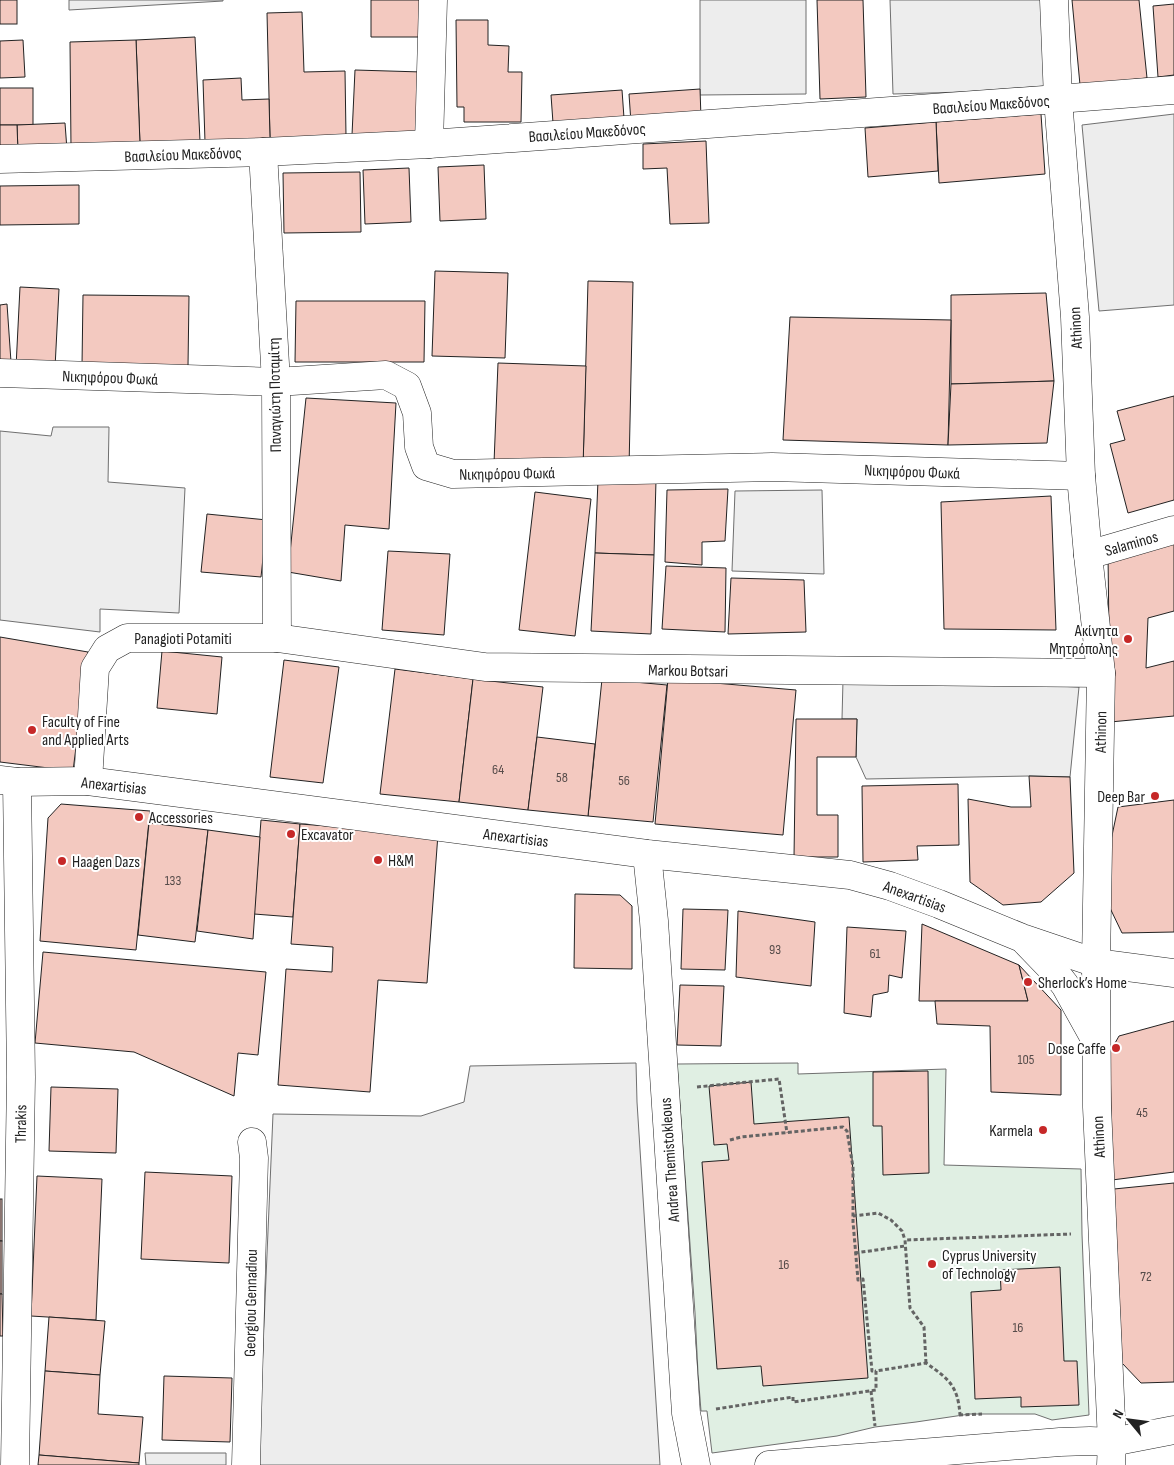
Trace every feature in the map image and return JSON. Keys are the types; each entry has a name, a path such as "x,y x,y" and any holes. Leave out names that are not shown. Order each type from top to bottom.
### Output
{"street":[{"path":"429,144 433,0"},
{"name":"Athinon","path":"1054,0 1058,99 1075,316 1081,476 1101,673 1096,1043 1112,1454"},
{"name":"Βασιλείου Μακεδόνος","path":"0,159 263,152 429,144 1174,90"},
{"name":"Παναγιώτη Ποταμίτη","path":"263,152 276,382 276,638"},
{"name":"Νικηφόρου Φωκά","path":"0,373 276,382 386,375 407,386 417,413 419,447 426,466 453,474 772,468 1081,476"},
{"name":"Salaminos","path":"1088,555 1174,530"},
{"name":"Panagioti Potamiti","path":"88,781 95,668 107,649 127,638 276,638"},
{"name":"Markou Botsari","path":"276,638 485,667 712,671 1101,673"},
{"name":"Anexartisias","path":"9,781 88,781 648,854 850,875 890,886 1022,938 1096,963 1174,973"},
{"name":"Thrakis","path":"9,781 21,1077 15,1465"},
{"name":"Andrea Themistokleous","path":"648,854 686,1413 696,1465"},
{"name":"Anexartisias","path":"1022,938 1065,985 1096,1043"},
{"name":"Georgiou Gennadiou","path":"246,1465 254,1158 252,1142"},
{"path":"769,1465 1090,1441 1112,1454 1174,1430"}],"path":[{"path":"665,1090 780,1079 787,1133"},
{"path":"730,1140 843,1127 847,1131 853,1167 855,1253 858,1280 863,1279 872,1371 926,1363 942,1375 955,1389 960,1415"},
{"path":"853,1216 878,1213 890,1220 902,1231 905,1240 910,1308 924,1327 926,1363"},
{"path":"905,1240 1072,1234"},
{"path":"855,1253 905,1246"},
{"path":"707,1411 793,1397 794,1402 876,1390 876,1371"}],"green space":[{"name":"Cyprus University of Technology","path":"798,1063 798,1074 946,1069 944,1165 1081,1169 1089,1415 1052,1420 1035,1414 970,1414 875,1427 837,1436 712,1453 707,1411 701,1411 677,1064"}],"shaded area":[{"path":"69,0 223,0 223,1 69,10"},
{"path":"700,0 806,0 806,94 700,95"},
{"path":"890,0 1041,0 1046,86 963,92 893,94"},
{"path":"1174,114 1174,305 1099,311 1082,125"},
{"path":"53,427 109,427 108,482 185,488 179,613 100,609 100,632 0,620 0,431 51,436"},
{"path":"822,490 824,574 732,571 735,491"},
{"path":"843,680 1079,687 1070,777 866,779 856,757 857,719 842,719"},
{"path":"636,1063 660,1465 258,1465 273,1114 421,1116 464,1102 470,1066"},
{"path":"145,1453 226,1453 226,1465 146,1465"}],"building":[{"path":"0,0 17,0 17,24 0,24"},
{"path":"371,0 422,0 421,37 371,37"},
{"path":"817,0 863,0 866,97 820,99"},
{"path":"1072,0 1139,0 1147,78 1080,85"},
{"path":"1174,4 1174,75 1158,77 1153,6"},
{"path":"302,12 304,72 345,71 346,136 270,138 267,13"},
{"path":"456,20 488,20 488,45 509,46 508,72 522,72 521,122 464,122 464,107 457,107"},
{"path":"195,37 200,141 140,144 136,40"},
{"path":"23,40 25,77 0,78 0,41"},
{"path":"136,40 140,144 71,148 70,42"},
{"path":"355,70 422,72 419,137 352,135"},
{"path":"241,78 242,100 269,99 270,138 205,142 203,80"},
{"path":"0,88 33,88 33,125 0,125"},
{"path":"700,89 701,118 631,123 629,94"},
{"path":"622,90 624,118 553,123 551,95"},
{"path":"1041,114 1045,174 939,183 936,122"},
{"path":"936,122 938,171 868,177 865,128"},
{"path":"65,123 67,150 18,152 17,125"},
{"path":"0,125 17,125 18,152 0,152"},
{"path":"706,141 709,223 670,224 667,168 643,169 643,144"},
{"path":"484,165 486,219 440,221 438,167"},
{"path":"409,168 411,222 365,224 363,170"},
{"path":"360,172 361,232 284,233 283,173"},
{"path":"79,185 79,224 0,225 0,186"},
{"path":"435,271 508,273 505,358 432,356"},
{"path":"588,281 633,282 629,468 583,467"},
{"path":"20,287 59,289 55,368 16,367"},
{"path":"1046,293 1054,381 951,384 951,295"},
{"path":"83,295 189,296 188,366 82,365"},
{"path":"296,301 425,301 424,362 295,362"},
{"path":"7,304 11,362 0,362 0,305"},
{"path":"790,317 951,320 948,445 783,440"},
{"path":"498,363 586,366 583,467 494,463"},
{"path":"1054,381 1047,443 948,445 951,384"},
{"path":"1174,396 1174,500 1128,513 1110,444 1125,440 1117,411"},
{"path":"306,398 396,403 389,529 345,525 341,581 288,572"},
{"path":"598,480 656,480 654,555 595,553"},
{"path":"728,489 725,541 702,542 702,565 665,562 667,490"},
{"path":"535,492 591,499 575,636 519,630"},
{"path":"1051,496 1056,630 944,629 941,502"},
{"path":"207,514 267,520 261,577 201,572"},
{"name":"Ακίνητα Μητρόπολης","path":"1174,538 1174,611 1148,618 1146,668 1174,661 1174,716 1110,722 1108,554"},
{"path":"388,551 450,554 444,635 382,630"},
{"path":"595,553 654,555 651,634 591,631"},
{"path":"666,566 726,568 725,632 662,629"},
{"path":"731,578 804,580 806,632 728,634"},
{"path":"0,637 88,652 73,771 0,762"},
{"path":"162,651 222,657 217,714 157,708"},
{"path":"284,660 339,667 323,783 270,777"},
{"path":"395,669 473,679 459,802 380,794"},
{"path":"473,679 543,687 528,810 459,802"},
{"path":"602,679 667,685 653,822 588,816"},
{"path":"668,679 796,690 783,835 655,824"},
{"path":"796,719 857,719 856,757 817,757 817,815 838,815 838,857 794,857"},
{"path":"537,737 595,744 588,816 528,810"},
{"path":"1029,776 1070,777 1074,873 1041,902 1003,905 970,882 968,799 1011,807 1031,807"},
{"path":"958,784 959,845 917,846 918,860 863,862 862,786"},
{"path":"1174,800 1174,932 1122,933 1110,908 1105,869 1118,807"},
{"path":"61,804 150,811 136,950 40,941 48,818"},
{"path":"261,820 300,824 293,917 254,914"},
{"path":"149,823 208,830 195,942 138,935"},
{"path":"300,824 438,834 427,983 378,980 370,1092 278,1085 286,969 332,972 333,947 291,944"},
{"path":"208,830 260,837 253,939 197,931"},
{"path":"575,894 620,895 632,906 632,969 574,968"},
{"path":"683,909 728,910 725,970 681,969"},
{"path":"738,911 815,922 811,986 736,977"},
{"path":"922,924 1019,965 1028,1001 919,1001"},
{"path":"847,927 906,931 902,978 889,975 888,992 873,995 871,1017 844,1013"},
{"path":"43,952 266,972 258,1055 238,1053 234,1096 134,1052 35,1043"},
{"path":"1019,965 1061,1010 1061,1095 991,1092 990,1026 937,1024 935,1001 1028,1001"},
{"path":"680,985 724,986 721,1046 677,1045"},
{"path":"1174,1021 1174,1172 1112,1180 1110,1052 1119,1036"},
{"path":"928,1071 929,1173 883,1175 882,1126 873,1126 873,1072"},
{"path":"751,1082 754,1124 849,1117 868,1378 763,1386 761,1366 717,1369 702,1162 729,1160 727,1144 714,1145 709,1086"},
{"path":"51,1087 118,1089 116,1153 49,1151"},
{"path":"145,1172 232,1176 229,1263 141,1259"},
{"path":"37,1176 102,1179 96,1320 31,1316"},
{"path":"1174,1183 1174,1382 1141,1383 1122,1363 1114,1189"},
{"path":"0,1199 2,1199 2,1241 0,1241"},
{"path":"0,1241 2,1241 2,1294 0,1294"},
{"path":"1060,1267 1064,1361 1077,1361 1079,1405 1021,1407 1021,1397 975,1399 971,1292 1001,1290 1000,1270"},
{"path":"0,1294 2,1294 3,1336 0,1336"},
{"path":"49,1317 105,1321 100,1375 45,1371"},
{"path":"45,1371 100,1375 98,1414 143,1417 139,1463 39,1455"},
{"path":"164,1376 232,1378 230,1442 162,1440"},
{"path":"39,1455 139,1463 139,1465 38,1465"}],"place":[{"name":"Ακίνητα Μητρόπολης","path":"1128,639"},
{"name":"Faculty of Fine and Applied Arts","path":"32,730"},
{"name":"Deep Bar","path":"1155,796"},
{"name":"Accessories","path":"139,817"},
{"name":"Excavator","path":"291,834"},
{"name":"H&M","path":"378,860"},
{"name":"Haagen Dazs","path":"62,861"},
{"name":"Sherlock’s Home","path":"1028,982"},
{"name":"Dose Caffe","path":"1116,1048"},
{"name":"Karmela","path":"1043,1130"},
{"name":"Cyprus University of Technology","path":"932,1264"}]}
